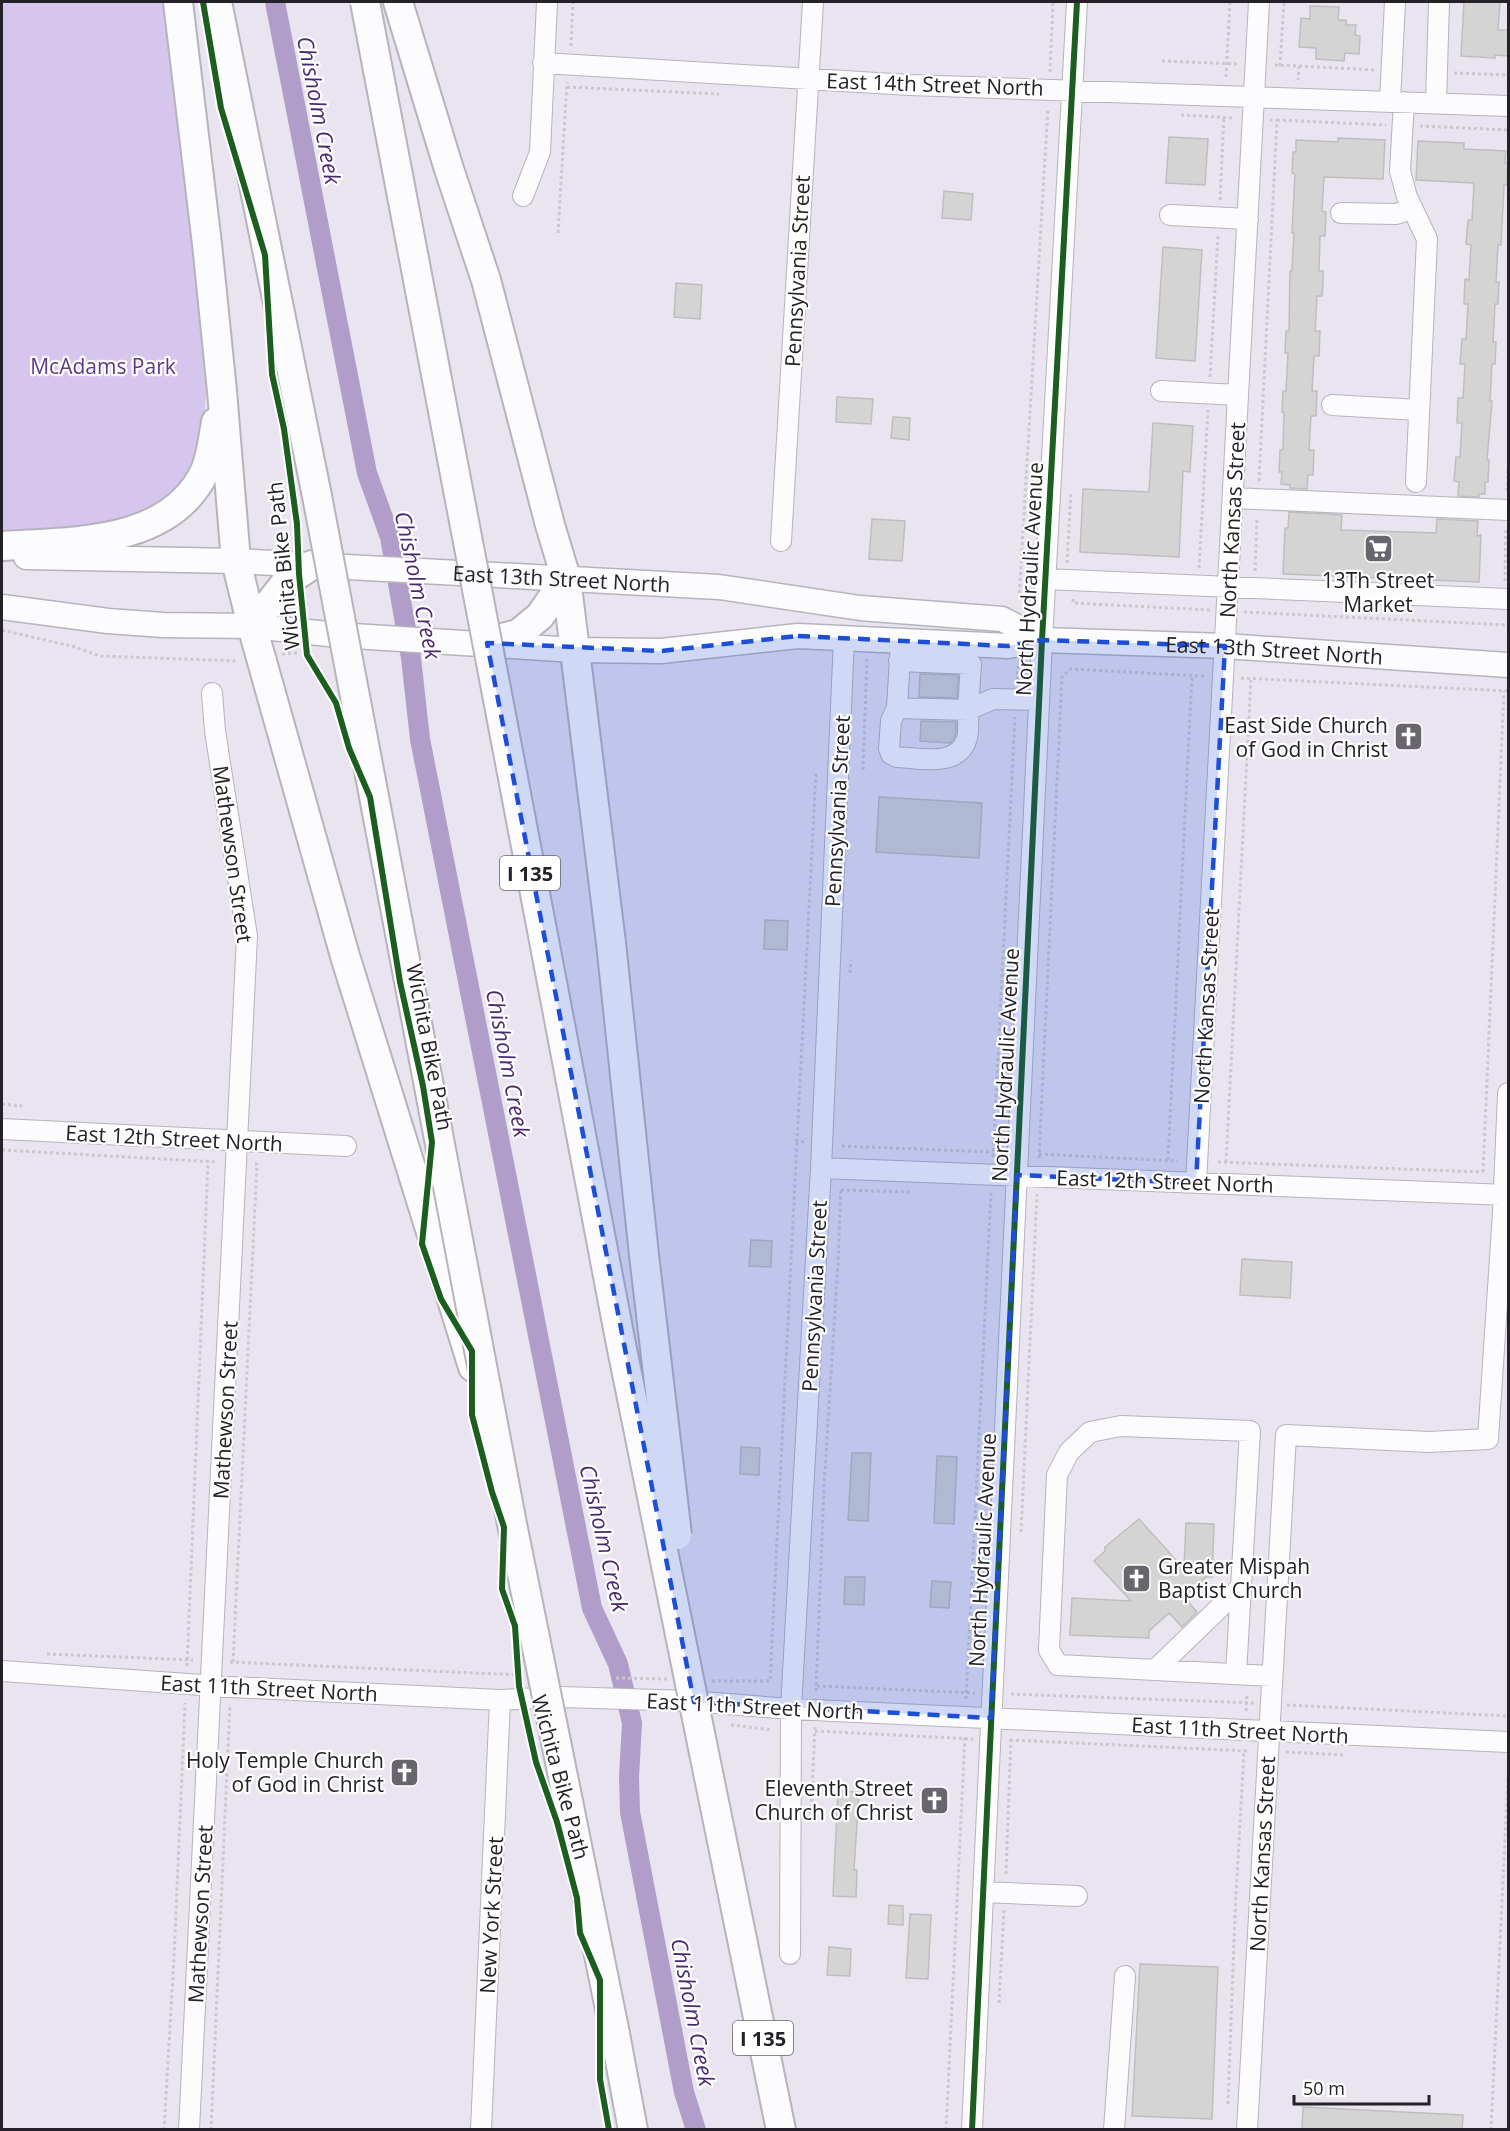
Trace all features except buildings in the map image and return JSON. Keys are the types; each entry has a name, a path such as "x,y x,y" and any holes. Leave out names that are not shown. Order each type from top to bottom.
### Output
{"highway":[{"path":"178,2 207,244 237,561 252,626 345,956 473,1368 512,1524"},
{"path":"217,2 319,508 512,1524 633,2130"},
{"name":"I 135","path":"365,2 622,1350 746,1947 781,2130"},
{"path":"398,2 486,280 566,578 611,943 646,1267 702,1743"},
{"path":"2,546 122,535 154,523 187,498 205,471 222,391"},
{"path":"252,626 286,582 312,565"},
{"path":"483,643 518,634 540,616 566,578"},
{"path":"746,1947 792,2095 800,2130"},
{"path":"615,2034 622,2130"}],"main road":[{"name":"East 13th Street North","path":"2,558 237,561 719,587 860,608 1002,619 1042,640"},
{"name":"East 13th Street North","path":"2,607 108,621 163,625 252,626 338,635 574,650 661,651 798,636 844,646 900,651 1008,646 1042,640 1225,646 1509,665"}],"street":[{"path":"523,196 540,152 547,2"},
{"name":"Pennsylvania Street","path":"781,541 813,2"},
{"name":"North Hydraulic Avenue","path":"972,2130 1039,700 1077,2"},
{"name":"North Kansas Street","path":"1196,1183 1259,2"},
{"path":"1395,2 1400,171 1407,197 1427,239 1416,482"},
{"path":"1436,103 1439,2"},
{"name":"East 14th Street North","path":"543,63 808,79 1509,105"},
{"path":"1341,213 1396,214 1412,209"},
{"path":"1170,215 1248,219"},
{"path":"1161,391 1238,395"},
{"path":"1332,405 1419,410"},
{"path":"1233,498 1508,510"},
{"path":"1045,579 1507,599"},
{"name":"Pennsylvania Street","path":"790,1954 792,1683 821,1168 844,646"},
{"path":"900,651 971,664 967,739 957,754 947,759 897,757 891,754 889,748 891,721 897,708 900,651"},
{"name":"Mathewson Street","path":"189,2130 247,936 215,731 212,693"},
{"path":"897,708 968,710 993,699 1039,700"},
{"path":"1506,1195 1509,1093"},
{"name":"East 12th Street North","path":"2,1129 346,1146"},
{"name":"East 12th Street North","path":"821,1168 1506,1195"},
{"name":"North Kansas Street","path":"1247,2130 1286,1435 1429,1442 1488,1439 1506,1195"},
{"path":"1242,1674 1241,1587 1250,1431 1121,1426 1090,1432 1069,1452 1057,1475 1049,1650 1058,1665 1272,1676"},
{"path":"1155,1670 1241,1587"},
{"name":"East 11th Street North","path":"2,1671 211,1686 500,1700 562,1697 690,1701 791,1709 1509,1742"},
{"name":"New York Street","path":"481,2130 500,1700"},
{"path":"983,1892 1077,1896"},
{"path":"1114,2130 1125,1976"}],"path":[{"path":"558,233 573,2"},
{"path":"1019,599 1053,2"},
{"path":"1198,586 1230,2"},
{"path":"1281,66 1284,2"},
{"path":"566,87 721,94"},
{"path":"1073,603 1506,625 1509,469"},
{"path":"2,630 75,647 100,656 187,658"},
{"path":"844,646 867,654 863,770"},
{"path":"946,2130 1018,666"},
{"path":"1020,1540 1062,677 1070,669 1506,691 1483,1173 1218,1162"},
{"path":"1168,1160 1192,675"},
{"path":"1226,1162 1251,678"},
{"path":"2,1104 22,1106"},
{"path":"706,1681 770,1681 797,1141"},
{"path":"810,1825 824,1488 838,1262 842,1145 1017,1153"},
{"path":"2,1150 257,1164 212,2130"},
{"path":"1039,1154 1178,1161"},
{"path":"164,2130 175,1946 208,1161"},
{"path":"36,1653 494,1675"},
{"path":"1228,2106 1235,1914 1247,1703 1242,1674"},
{"path":"616,1678 673,1680"},
{"path":"792,1683 967,1693 1247,1703 1509,1716"},
{"path":"998,2011 1013,1694"},
{"path":"1491,2130 1509,1777"}],"highlighted area":[{"path":"798,636 1008,646 1042,640 1225,646 1196,1183 1017,1175 991,1718 694,1702 487,643 661,651"}],"green space":[{"name":"McAdams Park","path":"2,2 168,2 207,377 203,443 187,483 147,512 110,526 2,536"}],"waterway":[{"name":"Chisholm Creek","path":"275,2 367,473 390,537 411,658 420,739 592,1608 618,1664 632,1723 630,1812 684,2092 696,2130"}],"cycle path":[{"name":"Wichita Bike Path","path":"203,2 221,108 265,255 272,374 284,429 297,524 299,574 307,655 336,703 349,748 370,797 400,982 423,1086 432,1142 422,1244 441,1299 472,1351 472,1415 492,1492 504,1527 502,1589 515,1626 519,1686 536,1762 557,1822 577,1898 580,1933 600,1980 600,2079 609,2130"},
{"path":"972,2130 1042,640 1077,2"}],"place":[{"name":"13Th Street Market","path":"1378,549"},
{"name":"East Side Church of God in Christ","path":"1409,737"},
{"name":"Greater Mispah Baptist Church","path":"1137,1578"},
{"name":"Holy Temple Church of God in Christ","path":"405,1772"},
{"name":"Eleventh Street Church of Christ","path":"934,1800"}]}
